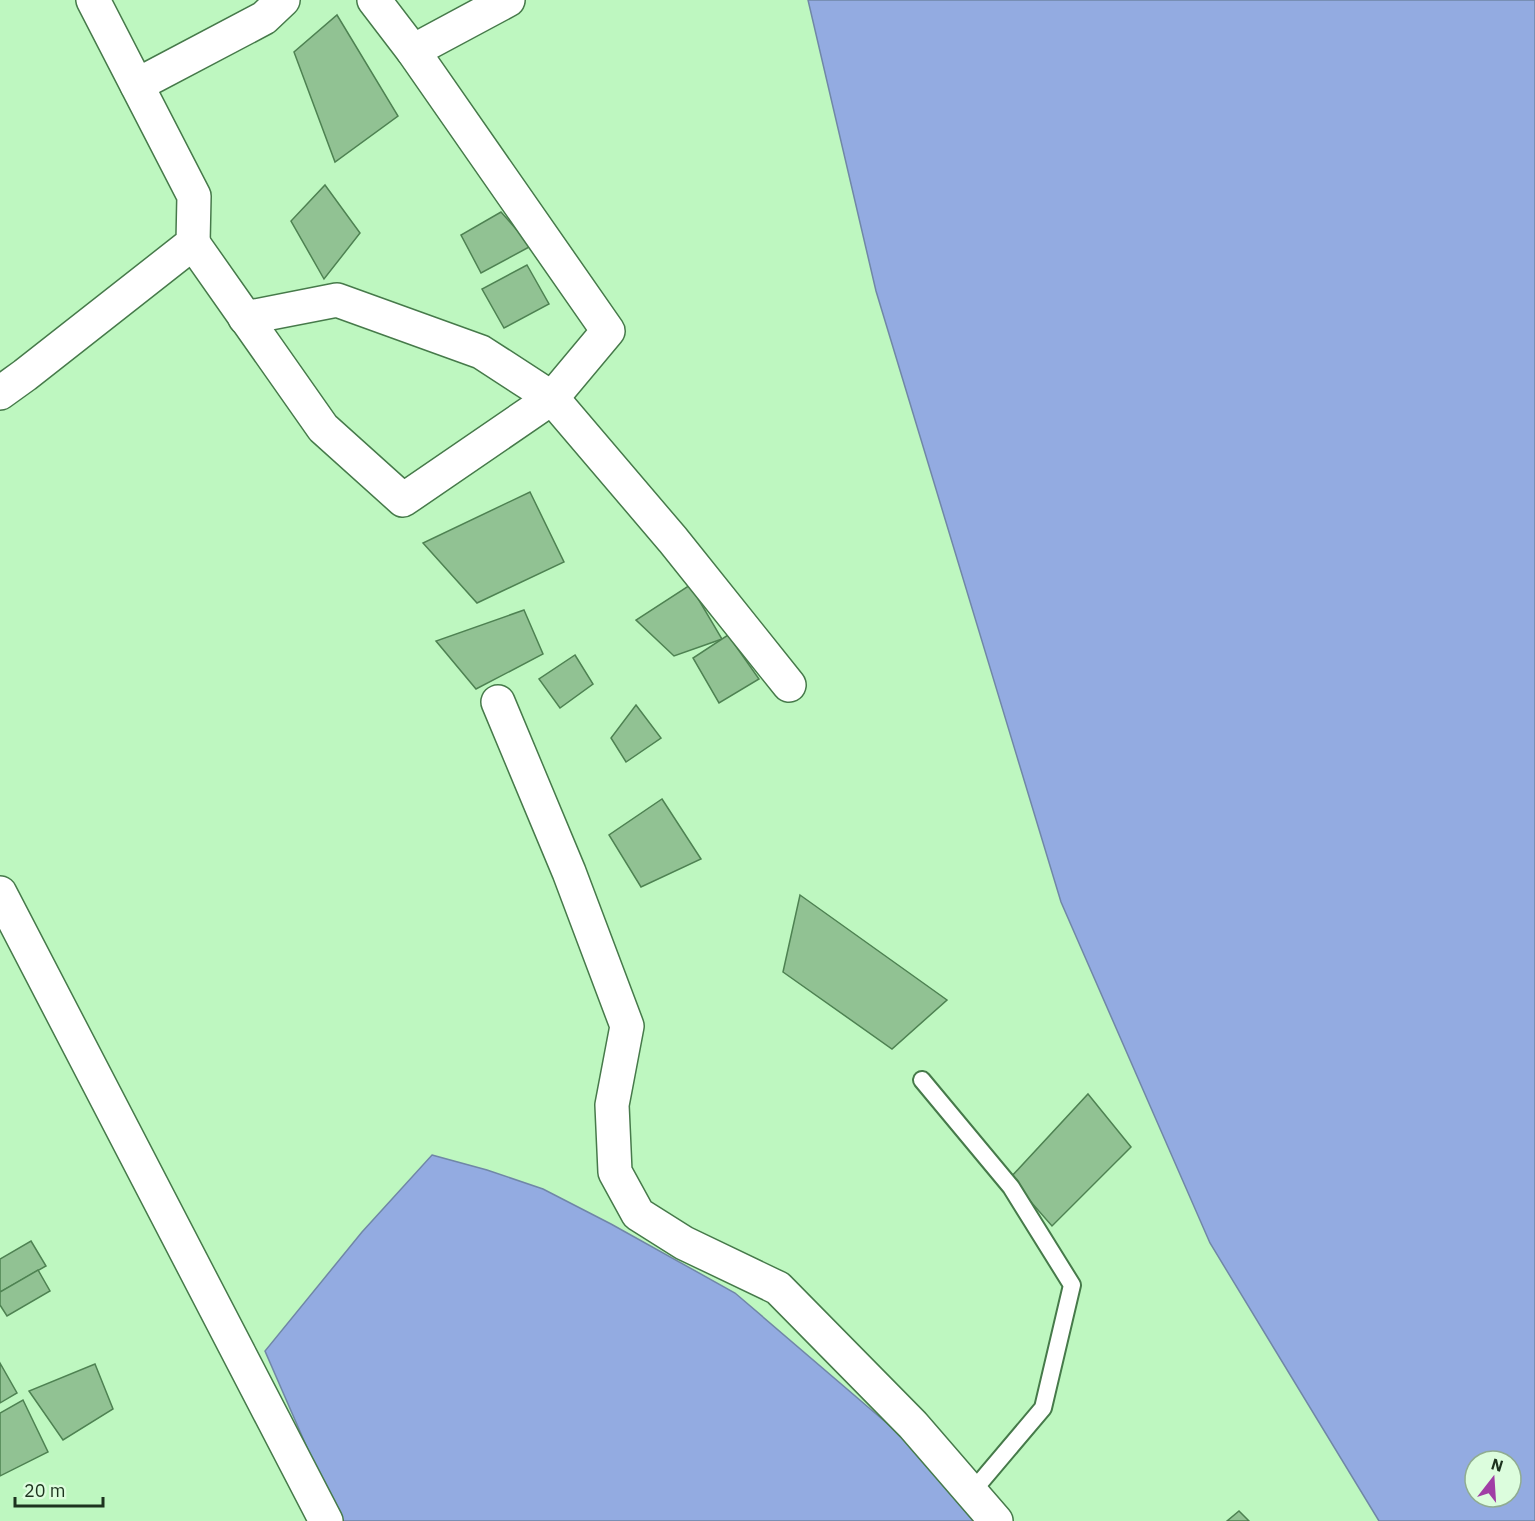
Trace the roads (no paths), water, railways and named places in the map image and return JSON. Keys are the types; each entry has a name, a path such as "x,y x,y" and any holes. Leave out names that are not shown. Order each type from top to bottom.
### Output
{"street":[{"path":"93,0 194,196 193,243 323,428 403,500 552,398 608,331 413,51 374,0"},
{"path":"137,85 264,18 283,0"},
{"path":"413,51 508,0"},
{"path":"0,393 193,243"},
{"path":"245,318 337,300 481,352 552,398 673,540 789,685"},
{"path":"498,702 569,872 627,1026 612,1105 615,1172 638,1214 684,1243 778,1288 913,1425 996,1521"},
{"path":"0,893 326,1521"}],"lane":[{"path":"922,1080 1011,1186 1072,1285 1044,1408 972,1492"}],"water":[{"path":"808,0 1535,0 1535,1521 1379,1521 1210,1243 1061,902 876,291"},
{"path":"432,1155 543,1189 735,1293 896,1431 978,1521 339,1521 265,1351 362,1232"}]}
